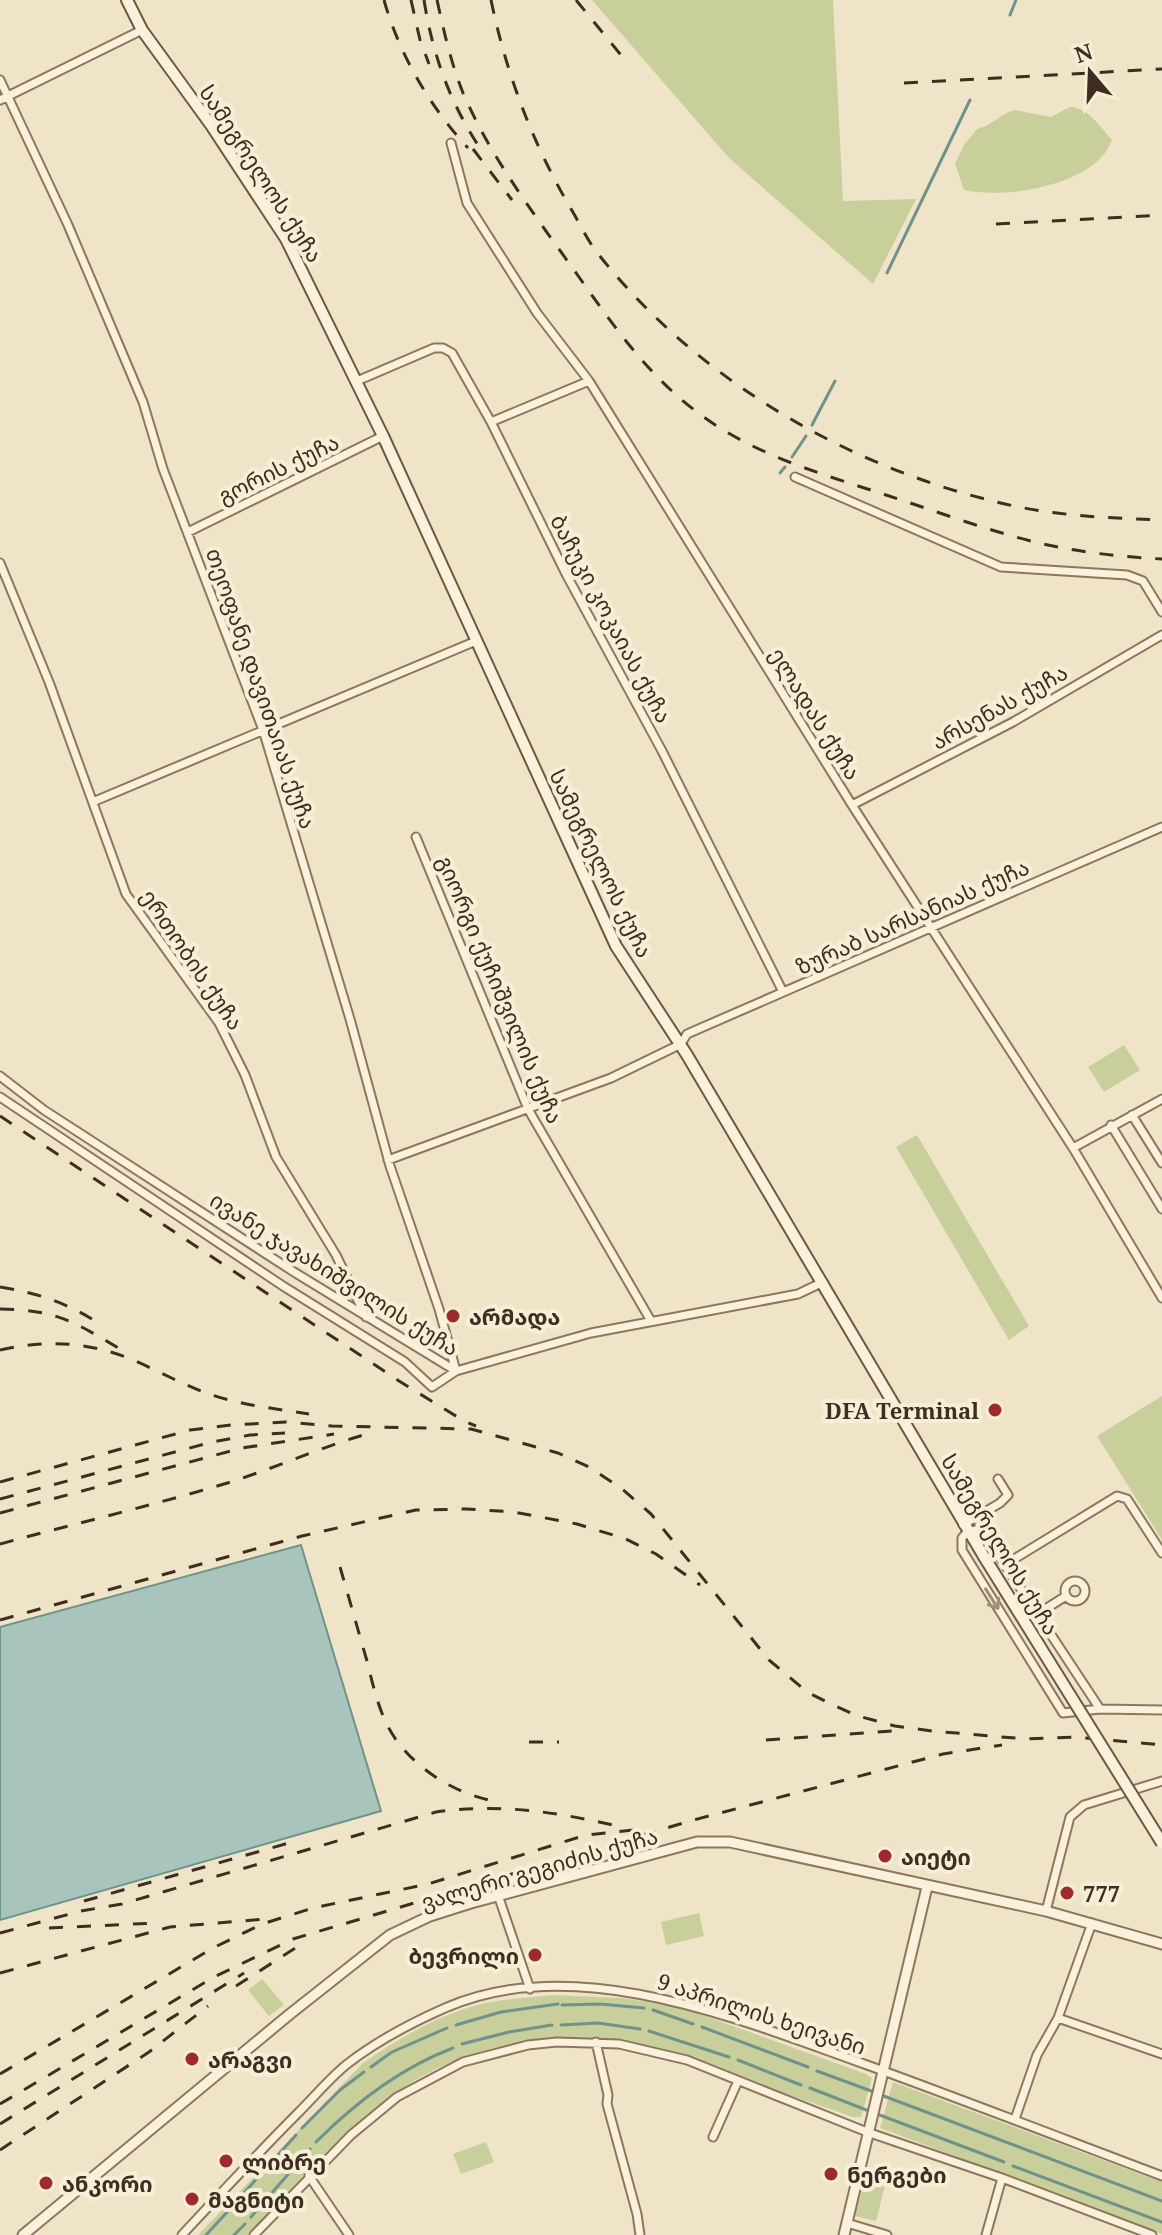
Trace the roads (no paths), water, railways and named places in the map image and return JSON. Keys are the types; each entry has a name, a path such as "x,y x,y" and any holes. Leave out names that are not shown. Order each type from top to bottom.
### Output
{"main road":[{"name":"სამეგრელოს ქუჩა","path":"127,0 142,30 211,125 286,239 383,436 616,946 681,1044 965,1528 1162,1843"}],"street":[{"path":"0,100 142,30"},
{"name":"თეოფანე დავითაიას ქუჩა","path":"0,80 68,225 143,402 163,469 263,730 338,977 388,1160 439,1309 456,1371"},
{"name":"ელადას ქუჩა","path":"451,143 467,203 537,313 589,381 852,805 1073,1148 1161,1296"},
{"name":"ბაჩუკი კოკაიას ქუჩა","path":"357,381 434,348 443,348 452,353 662,751 783,992"},
{"path":"491,422 589,381"},
{"name":"გორის ქუჩა","path":"188,532 383,436"},
{"path":"795,477 1001,567 1127,575 1143,581 1162,612"},
{"name":"ერთობის ქუჩა","path":"0,563 95,801 126,894 219,1023 245,1075 276,1157 336,1255 366,1317"},
{"name":"არსენას ქუჩა","path":"852,805 1013,722 1162,635"},
{"path":"95,801 476,641"},
{"name":"ზურაბ სარსანიას ქუჩა","path":"388,1160 611,1078 681,1044 687,1034 1162,827"},
{"name":"გიორგი ქუჩიშვილის ქუჩა","path":"416,837 528,1109 651,1321"},
{"name":"ივანე ჯავახიშვილის ქუჩა","path":"0,1076 44,1110 366,1317 456,1371 591,1333 798,1294 823,1282"},
{"path":"0,1097 257,1269 405,1362 432,1387 456,1371"},
{"path":"1073,1148 1162,1099"},
{"path":"1132,1115 1162,1163"},
{"path":"1111,1125 1162,1209"},
{"path":"998,1479 1008,1495 965,1528 962,1550 1063,1713 1100,1709 1162,1710"},
{"path":"1006,1564 1117,1496 1127,1499 1162,1553"},
{"path":"965,1528 983,1533 1100,1709"},
{"path":"1039,1613 1066,1596"},
{"path":"1046,1911 1070,1817 1084,1805 1162,1781"},
{"name":"ვალერი გეგიძის ქუჩა","path":"23,2235 390,1935 430,1916 498,1895 697,1842 730,1842 1046,1911 1162,1944"},
{"path":"844,2235 927,1887"},
{"path":"498,1895 530,1989"},
{"path":"1015,2119 1037,2055 1058,2018 1092,1923"},
{"name":"9 აპრილის ხეივანი","path":"182,2235 311,2100 363,2053 429,2015 464,2000 489,1993 530,1989 622,1991 681,2002 883,2071 1162,2176"},
{"path":"1058,2018 1162,2054"},
{"path":"596,2042 608,2095 607,2104 640,2235"},
{"path":"254,2235 351,2135 397,2097 463,2062 528,2045 596,2042 658,2051 687,2060 867,2132 1002,2178 1152,2235"},
{"path":"713,2137 738,2081"},
{"path":"309,2176 349,2235"},
{"path":"986,2235 1002,2178"},
{"path":"847,2223 887,2235"}],"water":[{"path":"301,1545 381,1811 0,1920 0,1627"}],"waterway":[{"path":"1010,15 1016,0"},
{"path":"887,273 970,100"},
{"path":"812,425 835,381"},
{"path":"792,457 806,436"},
{"path":"780,473 785,467"},
{"path":"456,2025 501,2012 558,2004"},
{"path":"562,2005 644,2008"},
{"path":"653,2010 693,2024"},
{"path":"561,2025 598,2023 640,2029"},
{"path":"462,2044 552,2025"},
{"path":"702,2027 808,2067"},
{"path":"371,2067 392,2052 447,2028"},
{"path":"649,2031 729,2057"},
{"path":"316,2142 347,2113 397,2076 453,2048"},
{"path":"738,2060 801,2085"},
{"path":"817,2071 874,2092"},
{"path":"302,2128 340,2090 364,2072"},
{"path":"810,2088 869,2111"},
{"path":"881,2095 1162,2201"},
{"path":"877,2114 1004,2162"},
{"path":"235,2203 296,2135"},
{"path":"251,2217 310,2149"},
{"path":"1013,2166 1162,2222"},
{"path":"206,2235 229,2210"},
{"path":"234,2235 245,2224"}],"railway":[{"path":"384,0 398,40 417,79 468,148"},
{"path":"411,0 429,64"},
{"path":"424,0 445,80 462,118 484,154"},
{"path":"437,0 451,59 463,93 501,165 622,336 653,372 688,405 728,433 772,455 966,522 1062,548 1162,559"},
{"path":"491,0 505,56 534,137 589,240 639,300 683,342 730,380 834,443 890,468 947,488 1044,511 1162,520"},
{"path":"576,0 625,60"},
{"path":"904,83 1162,69"},
{"path":"473,149 512,200"},
{"path":"996,224 1162,215"},
{"path":"0,1116 399,1381 476,1426"},
{"path":"0,1287 54,1300 103,1326"},
{"path":"0,1309 36,1312 63,1319 120,1349"},
{"path":"0,1350 51,1344 99,1349 133,1360 212,1395 309,1414"},
{"path":"0,1482 190,1430 231,1425 286,1422 471,1429 558,1453 589,1467 621,1488 651,1514 769,1660 807,1692 831,1704 858,1716 895,1726 932,1731 1026,1739 1075,1737 1162,1745"},
{"path":"0,1544 224,1484 374,1432"},
{"path":"0,1499 212,1442 285,1433"},
{"path":"0,1513 242,1448 334,1434"},
{"path":"0,1620 302,1536 416,1510 514,1512 577,1524 626,1539 656,1554 700,1585"},
{"path":"340,1567 378,1703 391,1732 406,1752 428,1772 466,1793 494,1801"},
{"path":"766,1740 892,1731"},
{"path":"529,1742 559,1742"},
{"path":"0,2104 214,1977 293,1939 690,1821 943,1754 1002,1745"},
{"path":"0,1933 81,1911 122,1904 436,1812 482,1808 527,1810 617,1826"},
{"path":"0,2074 213,1948 262,1924 313,1908 428,1884 586,1835 634,1830"},
{"path":"84,1901 296,1841"},
{"path":"0,1973 170,1927 265,1919"},
{"path":"49,1928 157,1923"},
{"path":"236,1986 297,1947"},
{"path":"0,2124 244,1973"},
{"path":"0,2150 149,2052 208,2006"}],"place":[{"name":"არმადა","path":"453,1316"},
{"name":"DFA Terminal","path":"995,1410"},
{"name":"აიეტი","path":"885,1856"},
{"name":"777","path":"1067,1893"},
{"name":"ბევრილი","path":"535,1955"},
{"name":"არაგვი","path":"192,2059"},
{"name":"ლიბრე","path":"226,2161"},
{"name":"ნერგები","path":"831,2174"},
{"name":"ანკორი","path":"46,2183"},
{"name":"მაგნიტი","path":"192,2199"}]}
